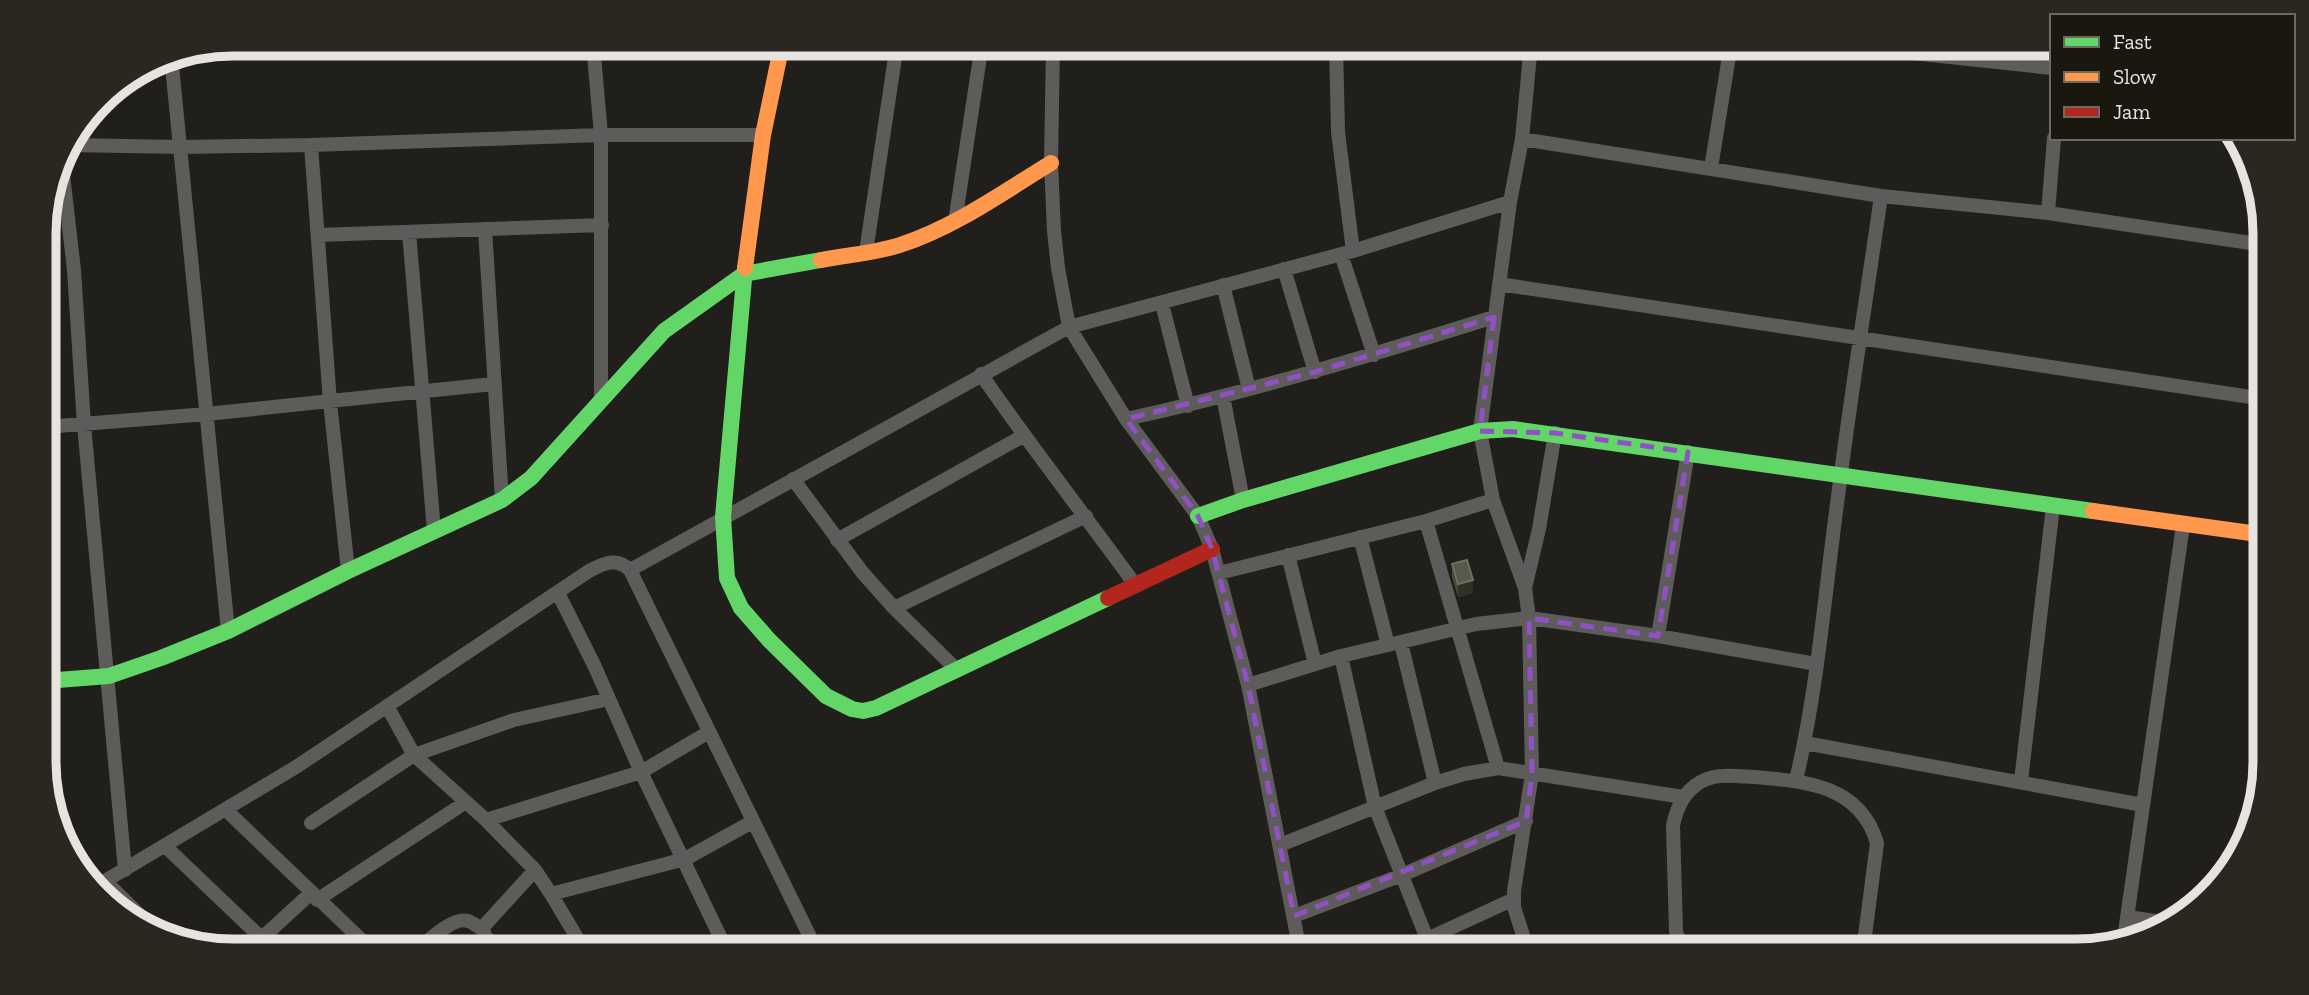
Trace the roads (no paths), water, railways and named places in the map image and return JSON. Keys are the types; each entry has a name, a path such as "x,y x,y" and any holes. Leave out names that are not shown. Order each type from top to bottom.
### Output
{"street":[{"path":"594,56 601,135 601,399"},
{"path":"780,56 764,135 744,274 723,517 727,578 741,608 769,640 826,696 852,709 876,708 1212,549"},
{"path":"866,252 895,56"},
{"path":"955,222 980,56"},
{"path":"1053,56 1051,163 1055,250 1069,327 1126,419 1198,516 1212,549 1248,685 1298,939"},
{"path":"1336,56 1338,132 1347,253 1374,355"},
{"path":"1524,939 1514,899 1532,774 1529,618 1525,588 1493,500 1480,431 1510,202 1522,139 1530,56"},
{"path":"1711,168 1729,56"},
{"path":"1940,56 2050,68"},
{"path":"172,67 228,631"},
{"path":"79,145 180,147 601,135 764,135"},
{"path":"1522,139 1881,196 2048,213 2253,244"},
{"path":"2048,213 2054,140"},
{"path":"311,145 330,402 348,571"},
{"path":"56,680 109,676 228,631 348,571 502,500 531,478 671,325 744,274 904,243 955,222 1051,163"},
{"path":"64,181 74,270 84,425 125,870"},
{"path":"1796,780 1805,743 1881,196"},
{"path":"630,570 1069,327 1347,253 1510,202"},
{"path":"319,235 602,225"},
{"path":"485,229 502,500"},
{"path":"409,232 434,531"},
{"path":"1284,269 1315,372"},
{"path":"1499,284 2253,397"},
{"path":"1223,285 1249,389"},
{"path":"1162,304 1188,406"},
{"path":"1126,419 1188,406 1315,372 1494,317"},
{"path":"981,374 1023,436 1086,516 1136,586"},
{"path":"56,426 207,414 493,384"},
{"path":"1223,396 1243,500"},
{"path":"1198,516 1243,500 1480,431 1513,429 2253,535"},
{"path":"1525,588 1539,529 1555,433"},
{"path":"837,540 1023,436"},
{"path":"1658,636 1688,452"},
{"path":"793,479 837,540 894,608 956,669"},
{"path":"1219,573 1426,521 1493,500"},
{"path":"2021,781 2053,506"},
{"path":"894,608 1086,516"},
{"path":"1426,521 1499,768"},
{"path":"2125,932 2183,525"},
{"path":"1360,537 1435,783"},
{"path":"1288,555 1315,664"},
{"path":"103,882 296,767 600,565 615,561 630,570 811,939"},
{"path":"558,593 722,939"},
{"path":"1248,685 1341,656 1456,629 1501,620 1529,618 1658,636 1816,664"},
{"path":"1341,656 1376,807 1427,939 1514,899"},
{"path":"311,823 414,755 514,720 609,699"},
{"path":"387,706 414,755 486,820 535,870 578,939"},
{"path":"486,820 641,772 709,732"},
{"path":"1805,743 2143,805"},
{"path":"1280,845 1435,783 1464,774 1499,768 1683,797"},
{"path":"1678,939 1673,826 1676,812 1683,797 1696,785 1721,775 1796,780 1824,788 1845,798 1862,812 1877,843 1865,939"},
{"path":"165,846 261,939 314,897 466,802"},
{"path":"226,810 360,939"},
{"path":"1294,916 1402,875 1526,821"},
{"path":"551,894 685,859 752,822"},
{"path":"482,929 535,870"},
{"path":"2127,916 2155,921"},
{"path":"431,939 448,925 467,920 482,929 488,939"}]}
